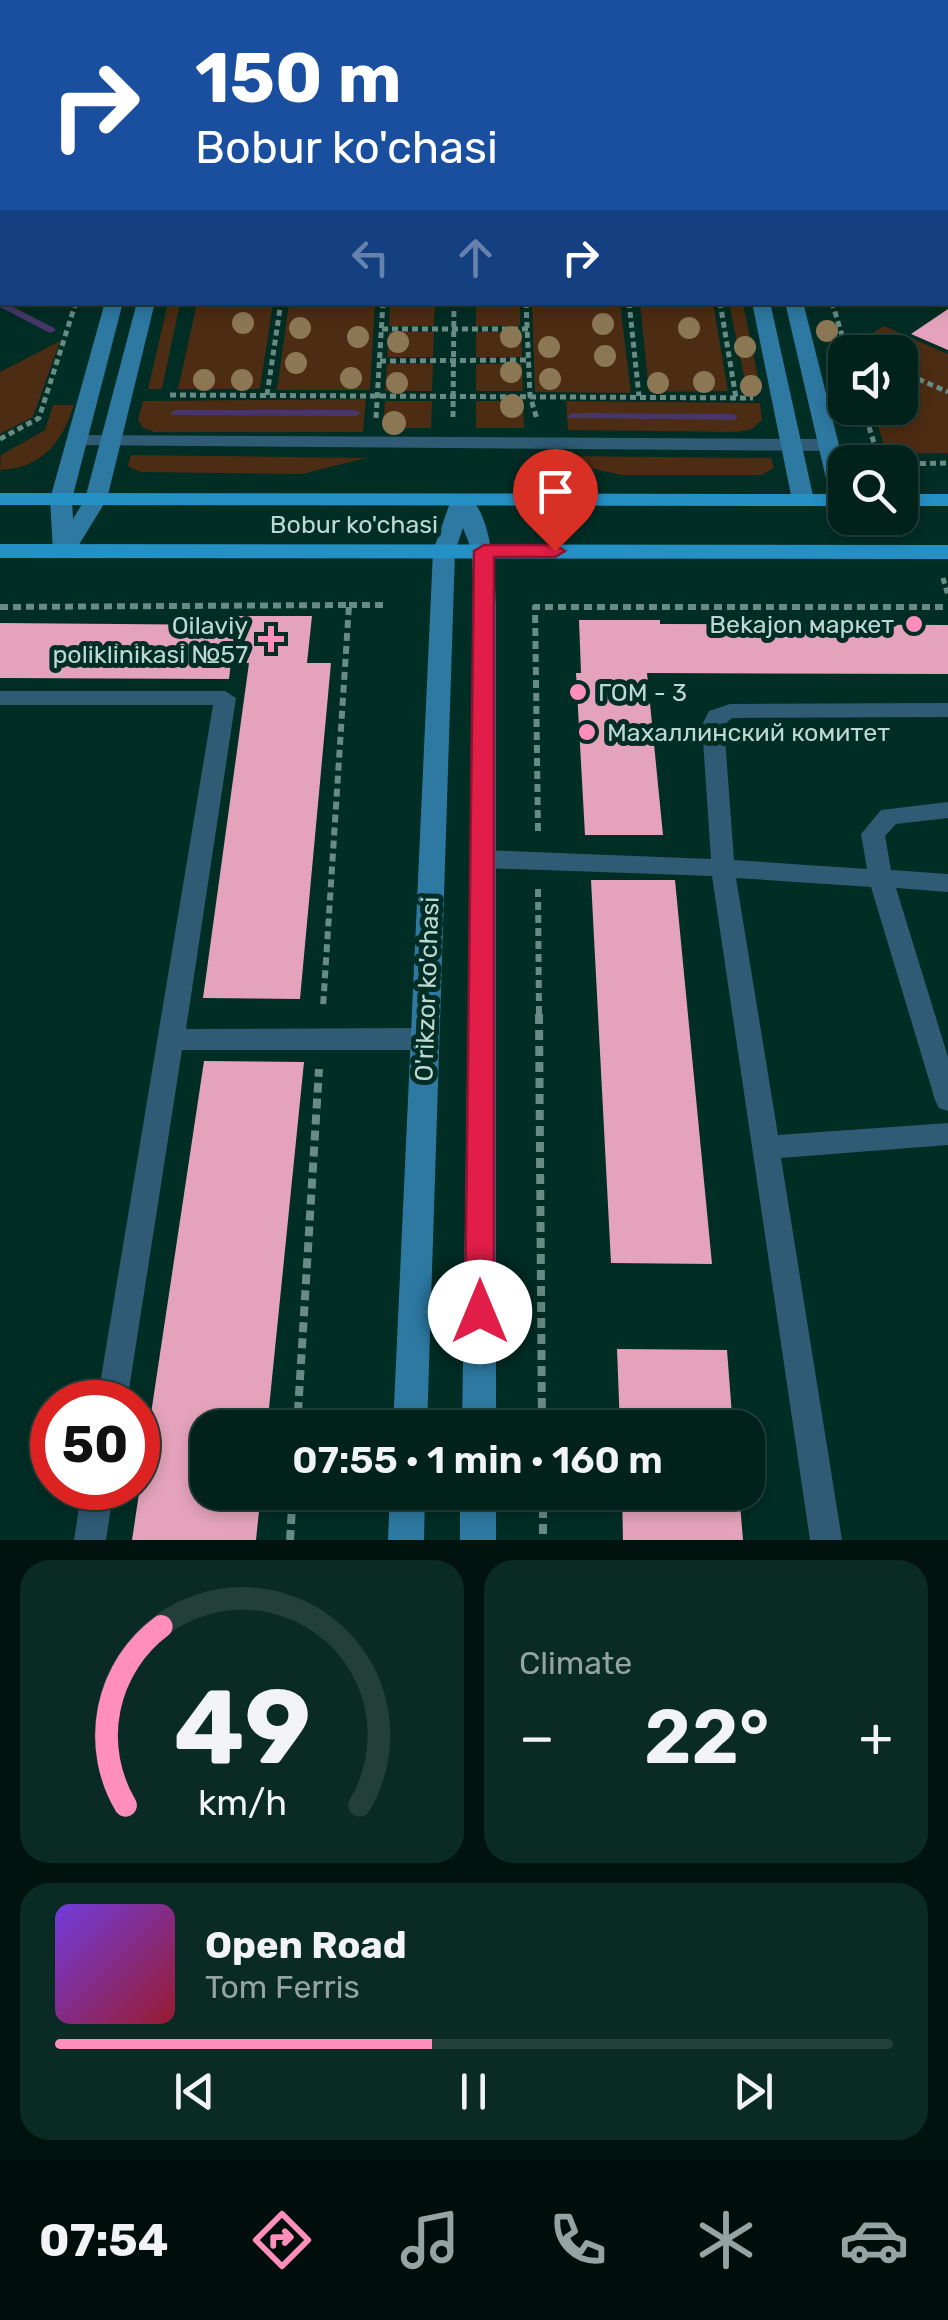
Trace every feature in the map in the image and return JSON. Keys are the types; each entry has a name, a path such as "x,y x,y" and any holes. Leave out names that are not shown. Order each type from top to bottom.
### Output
{"main road":[{"path":"64,551 61,499 113,305"},
{"path":"64,551 96,499 145,305"},
{"path":"762,305 802,500"},
{"path":"795,305 828,445"},
{"name":"Bobur ko'chasi","path":"0,499 828,500"},
{"path":"462,500 484,551 479,1410"},
{"name":"O'rikzor ko'chasi","path":"411,1410 444,551 462,500"},
{"path":"918,500 948,500"},
{"name":"Bobur ko'chasi","path":"0,551 948,552"},
{"path":"406,1540 407,1510"},
{"path":"478,1510 478,1540"}],"street":[{"path":"77,441 828,445"}],"lane":[{"path":"0,698 225,698 116,1380"},
{"path":"826,1540 723,868 713,725 717,716 730,711 948,710"},
{"path":"948,810 890,816 874,834 881,879 948,1100"},
{"path":"483,859 723,868 948,883"},
{"path":"172,1040 425,1039"},
{"path":"766,1148 948,1134"},
{"path":"90,1540 95,1510"}],"path":[{"path":"0,439 38,418 75,305"},
{"path":"267,395 281,305"},
{"path":"376,429 383,305"},
{"path":"452,443 454,305"},
{"path":"526,305 530,396 538,425"},
{"path":"629,305 639,396"},
{"path":"720,305 736,398"},
{"path":"833,305 842,335"},
{"path":"382,329 528,329"},
{"path":"380,361 528,360"},
{"path":"918,379 948,392"},
{"path":"170,395 782,398"},
{"path":"918,464 948,463"},
{"path":"0,607 387,604"},
{"path":"298,1410 348,605"},
{"path":"542,1410 535,607 948,607"},
{"path":"290,1540 292,1510"},
{"path":"542,1510 543,1540"}],"shaded area":[{"path":"168,305 180,305 162,389 148,389"},
{"path":"197,305 273,305 260,389 178,389"},
{"path":"289,305 375,305 370,390 277,390"},
{"path":"390,305 435,305 434,326 389,326"},
{"path":"476,305 520,305 520,326 476,326"},
{"path":"532,305 620,305 631,393 535,392"},
{"path":"640,305 713,305 728,391 649,392"},
{"path":"729,305 743,305 761,392 747,392"},
{"path":"884,326 905,335 869,335"},
{"path":"389,332 434,332 433,357 387,357"},
{"path":"476,332 521,332 522,357 476,357"},
{"path":"60,341 33,417 0,434 0,372"},
{"path":"918,341 948,354 948,453 918,453 918,445 884,445 878,425 918,425"},
{"path":"387,364 433,364 432,391 385,391"},
{"path":"476,364 522,364 523,391 476,391"},
{"path":"366,399 363,432 155,432 143,428 138,420 143,401"},
{"path":"385,401 432,401 431,428 383,428"},
{"path":"476,401 523,401 524,428 476,428"},
{"path":"566,401 760,403 762,420 752,429 737,432 568,430"},
{"path":"53,405 74,405 49,451 28,464 0,470 1,455 45,430"},
{"path":"131,455 366,458 302,474 140,472 128,466"},
{"path":"565,456 771,458 774,468 761,475 622,475 566,463"}],"building":[{"path":"948,309 948,350 911,334"},
{"path":"239,616 312,616 307,663 331,663 300,999 203,998 249,663 231,663 229,679 0,678 0,623 237,625"},
{"path":"579,620 948,625 948,674 647,673 663,835 585,835 576,673 581,673"},
{"path":"591,880 675,880 712,1264 611,1263"},
{"path":"204,1061 304,1062 269,1410 190,1410 190,1510 259,1510 256,1540 132,1540 137,1510 160,1510 160,1380 156,1380"},
{"path":"617,1349 727,1350 732,1410 619,1410"},
{"path":"622,1510 740,1510 743,1540 623,1540"}],"waterway":[{"path":"4,305 51,330"},
{"path":"176,413 356,413"},
{"path":"573,416 733,417"}],"place":[{"name":"Bekajon маркет","path":"914,624"},
{"name":"Oilaviy poliklinikasi №57","path":"271,639"},
{"name":"ГОМ - 3","path":"578,692"},
{"name":"Махаллинский комитет","path":"587,732"}],"route":[{"path":"480,1312 484,551 555,551"}]}
